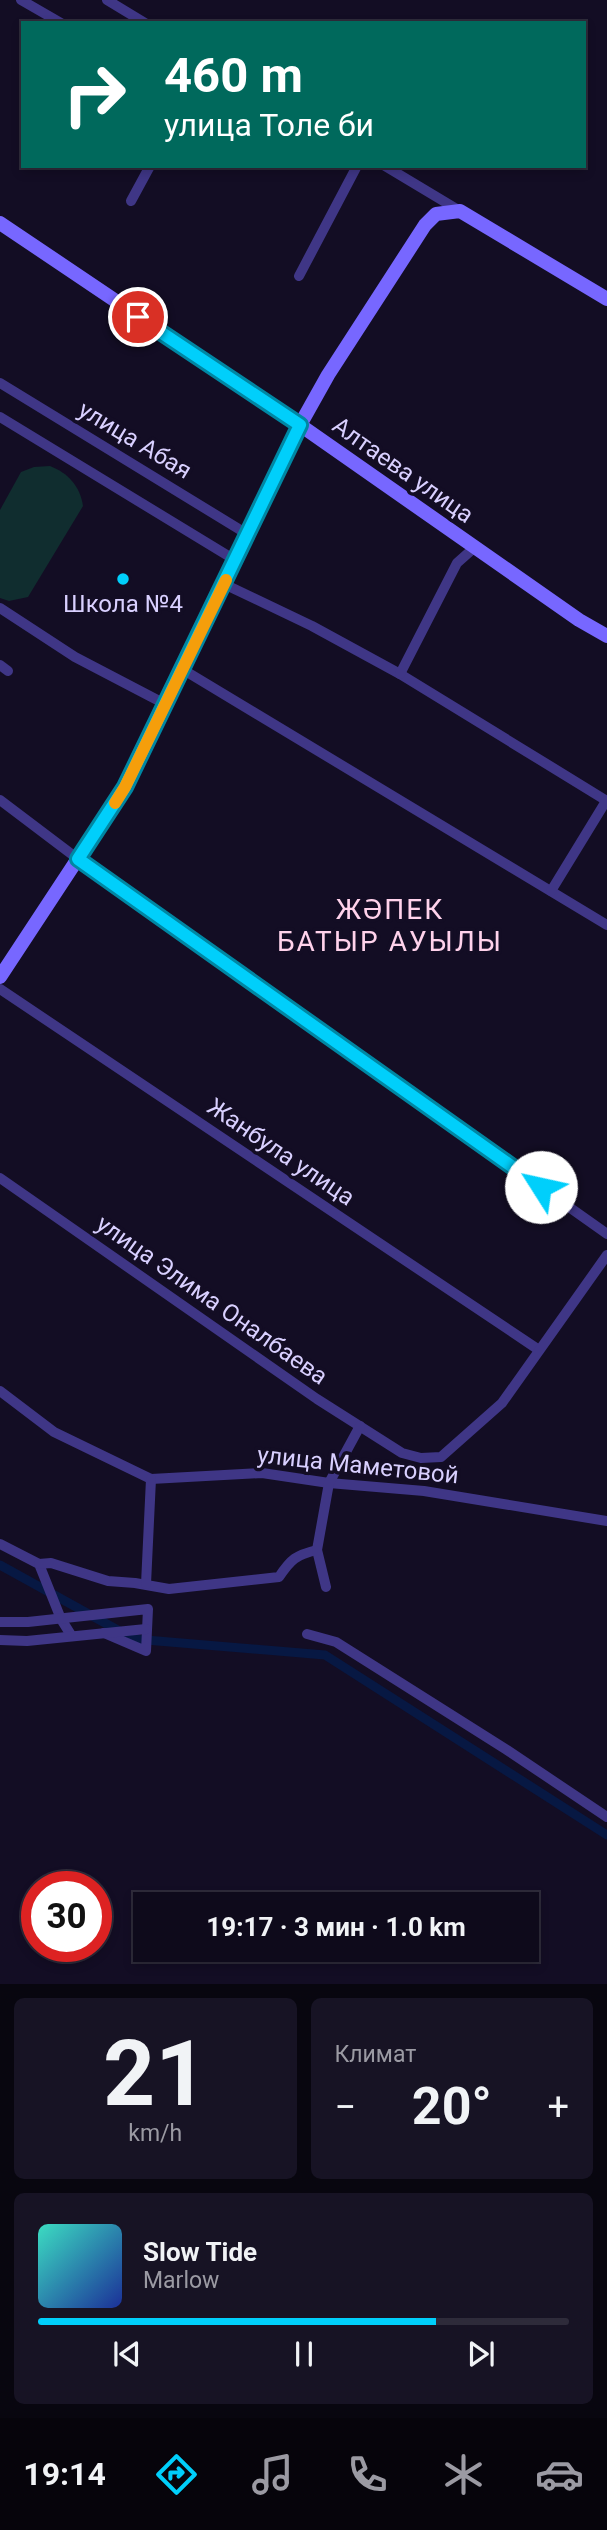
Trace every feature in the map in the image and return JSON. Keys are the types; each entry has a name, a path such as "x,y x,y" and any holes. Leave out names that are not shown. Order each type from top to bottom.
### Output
{"main road":[{"path":"0,977 125,787 300,425 328,375 425,225 436,214 460,211 607,299"},
{"name":"Алтаева улица","path":"0,223 300,425 579,620 607,636"}],"street":[{"path":"21,0 58,21"},
{"path":"107,0 142,21"},
{"path":"131,201 149,168"},
{"path":"299,276 356,168"},
{"path":"388,168 460,211"},
{"name":"улица Абая","path":"0,383 247,534"},
{"name":"улица Абая","path":"0,417 235,560"},
{"path":"400,674 457,563 475,547"},
{"path":"225,584 312,626 400,674 606,801 551,891"},
{"path":"0,608 75,657 165,704"},
{"path":"182,669 607,925"},
{"path":"0,800 78,859 607,1234"},
{"name":"Жанбула улица","path":"0,989 539,1350"},
{"name":"улица Элима Оналбаева","path":"0,1178 317,1399 402,1453 421,1458 441,1457 502,1403 539,1350"},
{"path":"539,1350 607,1255"},
{"name":"улица Маметовой","path":"0,1391 54,1432 151,1479 261,1473 329,1483 424,1491 607,1521"},
{"path":"326,1587 317,1550 329,1483 360,1426"},
{"path":"146,1584 151,1479"},
{"path":"0,1544 39,1564 51,1563 108,1581 169,1588 279,1577 290,1561 304,1553 317,1550"},
{"path":"39,1564 61,1619 71,1636"},
{"path":"0,1622 28,1622 148,1609 146,1651 104,1633"},
{"path":"0,1640 27,1641 146,1629"},
{"path":"307,1634 336,1642 607,1817"}],"green space":[{"path":"50,466 72,481 83,506 28,597 9,601 0,598 0,510 21,472 34,467"}],"waterway":[{"path":"0,1565 134,1639 325,1655 607,1835"}],"slow traffic":[{"path":"115,803 226,580"}],"place":[{"name":"Школа №4","path":"123,579"}],"district":[{"name":"ЖӘПЕК БАТЫР АУЫЛЫ","path":"390,925"}],"route":[{"path":"138,317 300,425 125,787 78,859 541,1187"}]}
